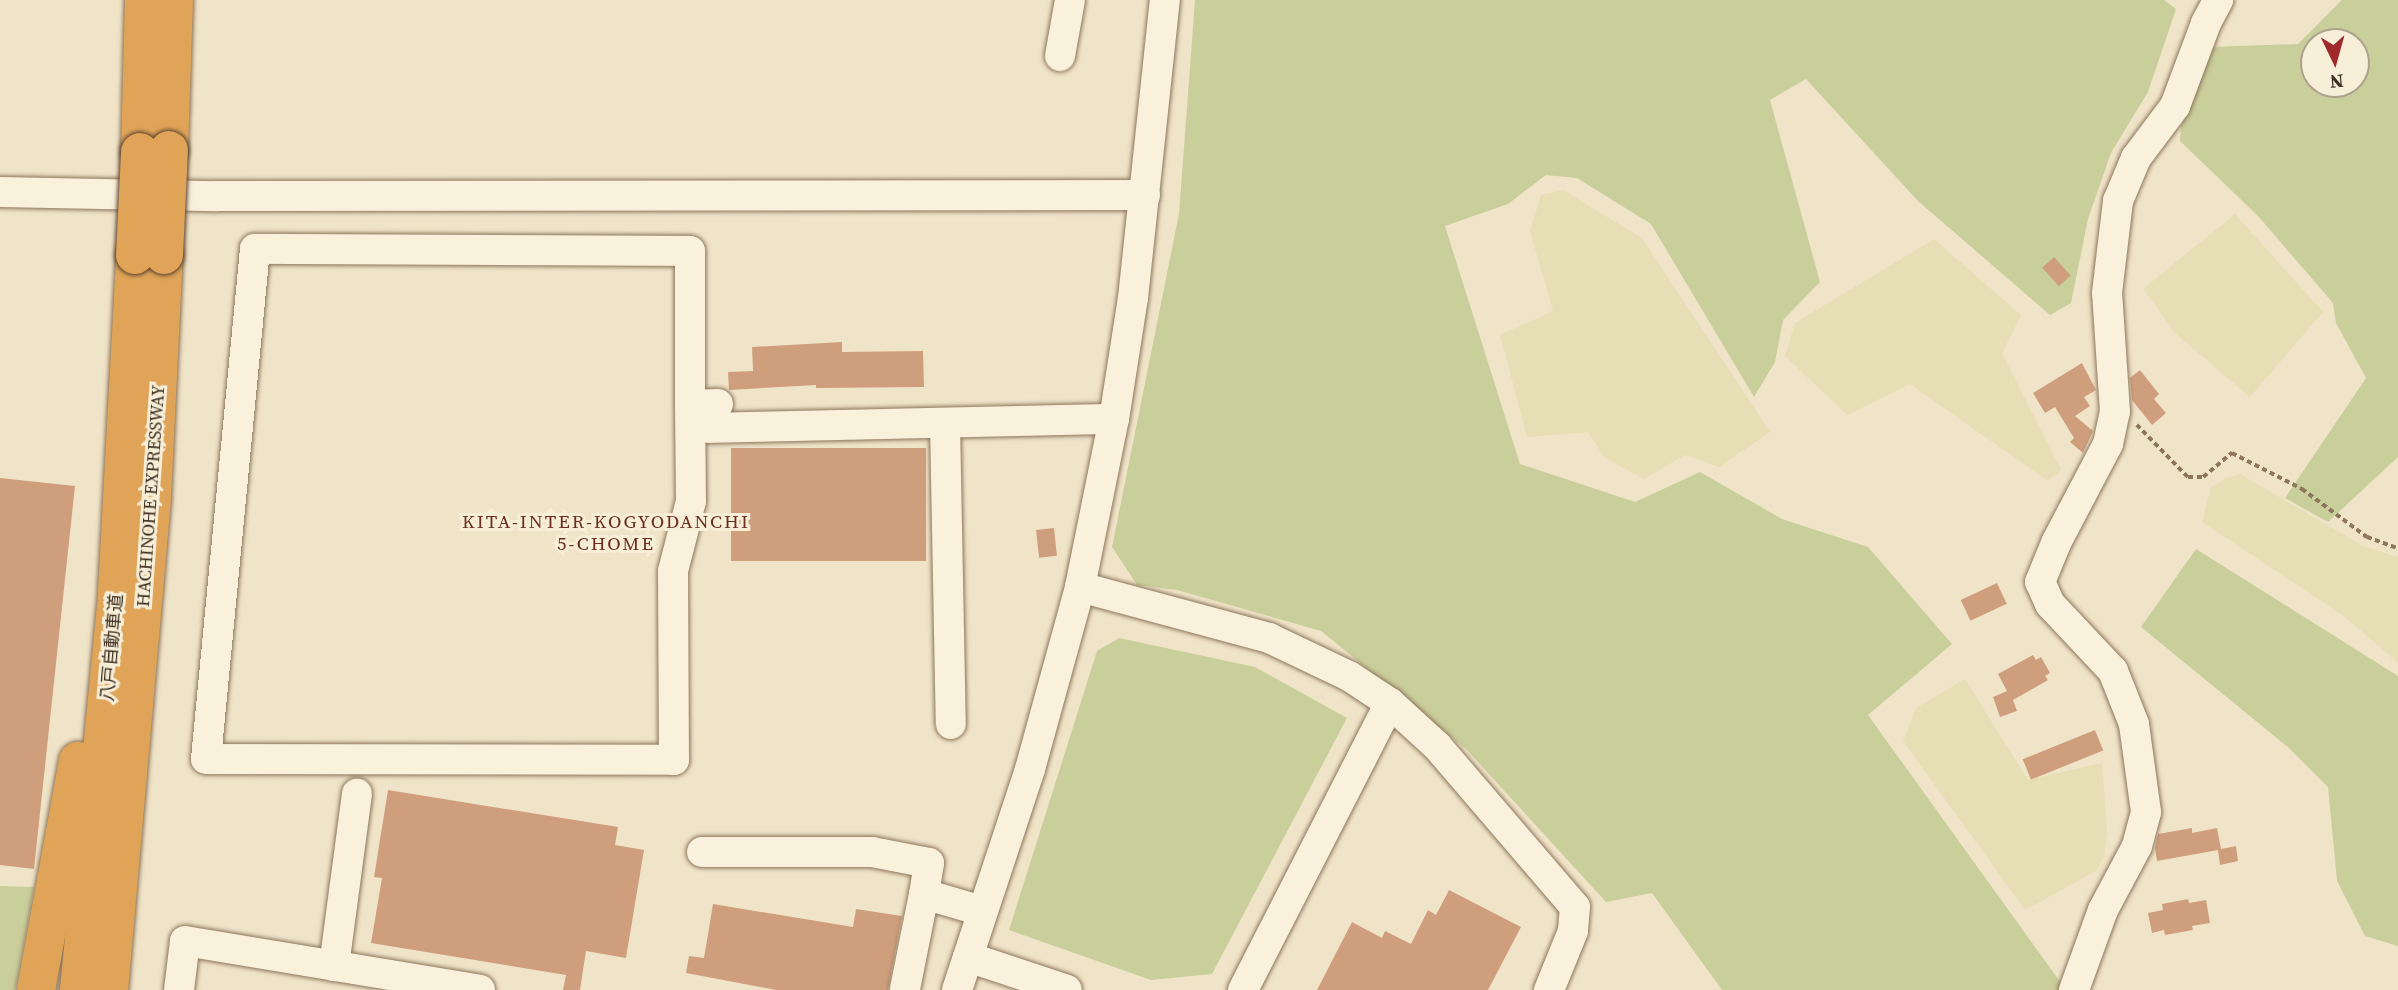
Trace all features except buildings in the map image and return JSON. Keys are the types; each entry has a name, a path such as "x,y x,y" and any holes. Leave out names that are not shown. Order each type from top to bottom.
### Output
{"highway":[{"name":"HACHINOHE EXPRESSWAY","path":"144,0 155,151"},
{"name":"HACHINOHE EXPRESSWAY","path":"109,990 152,498 150,255 155,151 174,0"},
{"name":"HACHINOHE EXPRESSWAY","path":"133,304 150,255"},
{"path":"36,990 73,796 99,614 108,463 133,304"},
{"name":"八戸自動車道","path":"79,990 117,592 133,304"}],"street":[{"path":"1060,56 1070,0"},
{"path":"957,990 1030,769 1080,587 1114,419 1133,298 1165,0"},
{"path":"2074,990 2103,910 2137,846 2146,812 2134,724 2113,671 2050,604 2040,582 2057,541 2108,444 2115,412 2107,293 2118,201 2136,158 2175,106 2218,0"},
{"path":"0,192 203,196 1144,195"},
{"path":"255,248 690,251 705,412 691,501 673,571 674,760 206,759 255,248"},
{"path":"705,412 945,423 1114,419"},
{"path":"945,423 951,724"},
{"path":"1080,587 1269,638 1349,676 1390,703 1437,746 1574,906 1573,932 1549,990"},
{"path":"1243,990 1390,703"},
{"path":"334,966 357,794"},
{"path":"702,852 883,854 929,863 905,989"},
{"path":"924,894 982,911"},
{"path":"179,990 185,941 480,990"},
{"path":"968,957 1067,990"}],"path":[{"path":"2115,412 2129,416 2188,477 2203,477 2232,453 2302,489 2367,537 2398,548"}],"shaded area":[{"path":"1563,190 1642,238 1770,432 1719,467 1685,455 1644,479 1604,457 1588,432 1527,437 1500,335 1553,311 1530,231 1541,195"},
{"path":"2235,214 2323,312 2250,397 2176,334 2143,289"},
{"path":"1934,239 2021,315 2002,353 2061,470 2048,481 1910,384 1847,415 1785,356 1795,323"},
{"path":"2240,474 2363,546 2398,557 2398,663 2345,617 2202,522 2211,487"},
{"path":"1965,679 2028,780 2102,763 2107,832 2104,857 2096,871 2025,910 1903,741 1916,708"}],"green space":[{"path":"1195,0 2164,0 2176,9 2148,92 2111,153 2088,219 2071,303 2050,315 1918,201 1806,79 1770,100 1820,282 1783,320 1775,362 1754,397 1651,224 1577,178 1546,175 1508,204 1445,226 1520,464 1635,502 1700,472 1782,519 1868,547 1952,644 1868,715 2066,990 1722,990 1652,893 1606,902 1466,749 1321,631 1177,590 1137,585 1112,547 1179,214"},
{"path":"2342,0 2398,0 2398,457 2328,522 2285,498 2366,378 2336,323 2333,303 2258,216 2180,141 2181,127 2209,47 2300,42 2300,98 2370,98 2370,28 2314,28"},
{"path":"2196,549 2398,676 2398,946 2365,936 2337,881 2328,787 2289,748 2141,627"},
{"path":"1119,638 1255,667 1347,718 1212,974 1151,980 1009,930 1097,651"},
{"path":"0,886 34,887 15,990 0,990"}],"district":[{"name":"KITA-INTER-KOGYODANCHI 5-CHOME","path":"606,533"}]}
